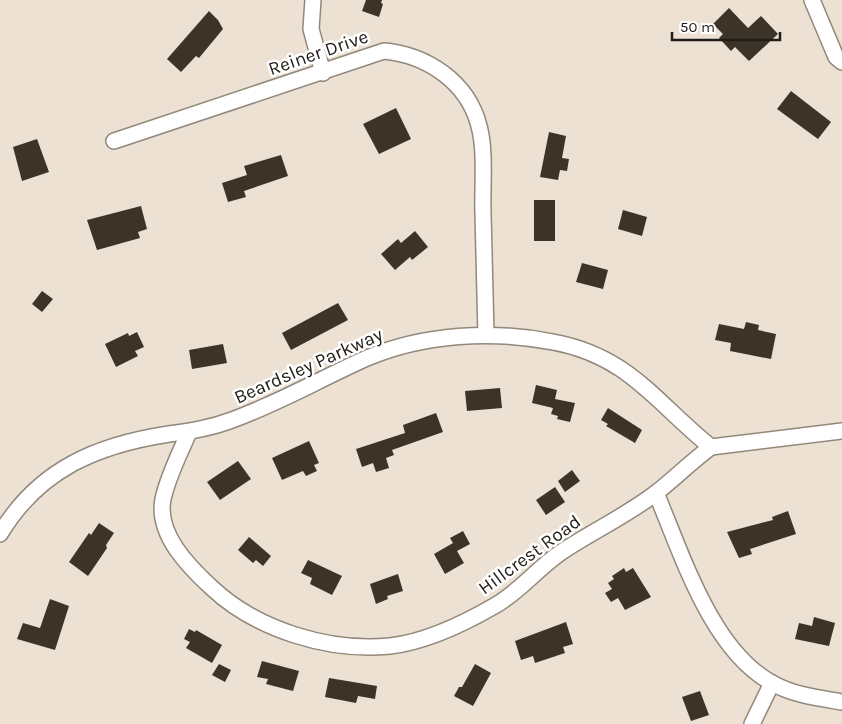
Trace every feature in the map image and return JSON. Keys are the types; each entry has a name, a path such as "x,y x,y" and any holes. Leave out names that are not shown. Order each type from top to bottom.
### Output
{"street":[{"path":"313,0 312,29 323,73"},
{"path":"812,0 836,57 842,62"},
{"name":"Reiner Drive","path":"114,141 323,73 384,51 400,52 420,58 441,70 460,88 470,104 479,126 486,335"},
{"name":"Beardsley Parkway","path":"0,534 38,487 75,461 94,452 128,442 189,432 240,417 282,400 368,358 394,348 423,342 486,335 554,342 579,348 608,361 649,389 689,429 711,447"},
{"path":"711,447 842,430"},
{"name":"Hillcrest Road","path":"189,432 163,499 162,511 169,536 182,557 224,599 246,615 273,628 297,636 355,646 391,646 426,636 468,620 522,587 552,559 580,539 656,493 711,447"},
{"path":"656,493 703,603 722,637 747,666 772,683 805,696 842,702"},
{"path":"752,724 772,683"}],"building":[{"path":"366,0 382,0 381,3 383,4 379,17 362,11"},
{"path":"729,8 748,28 761,16 778,34 749,61 735,47 731,51 719,38 723,34 713,24"},
{"path":"209,11 218,20 223,29 199,58 196,56 181,72 167,59"},
{"path":"791,91 831,122 818,139 777,109"},
{"path":"396,108 411,139 379,154 363,124"},
{"path":"549,132 566,136 562,158 569,159 567,171 560,170 558,180 540,177"},
{"path":"37,139 49,172 22,181 13,147"},
{"path":"281,155 288,176 244,191 246,197 228,202 222,183 247,175 244,166"},
{"path":"534,200 555,200 555,241 534,241"},
{"path":"141,206 147,229 138,232 140,238 97,250 87,220"},
{"path":"623,210 647,217 642,236 618,229"},
{"path":"415,231 428,247 412,260 410,257 395,270 381,254 398,239 401,243"},
{"path":"582,263 608,270 603,289 576,282"},
{"path":"42,291 53,299 42,312 32,304"},
{"path":"338,303 348,320 291,350 282,333"},
{"path":"746,322 759,325 758,330 776,334 771,359 730,351 731,343 715,340 719,324 744,329"},
{"path":"137,332 144,347 135,351 138,356 116,367 105,344 128,333 129,336"},
{"path":"223,344 227,363 192,369 189,350"},
{"path":"536,385 557,390 555,399 575,403 570,422 557,419 558,416 551,414 553,408 532,403"},
{"path":"500,388 502,408 467,411 465,391"},
{"path":"608,408 642,430 635,443 606,426 608,424 601,420"},
{"path":"436,413 443,432 392,450 394,455 386,458 389,468 376,472 373,463 362,467 356,449 405,433 403,425"},
{"path":"309,441 319,463 314,465 317,471 306,476 303,471 282,480 272,458"},
{"path":"238,461 251,479 220,500 207,482"},
{"path":"572,470 580,481 565,492 558,481"},
{"path":"555,487 565,502 546,515 536,500"},
{"path":"788,511 796,534 750,549 752,554 739,558 727,532 773,520 772,517"},
{"path":"99,523 114,533 106,545 107,548 88,576 69,562 89,533 91,535"},
{"path":"463,531 470,544 457,551 464,563 445,574 434,554 453,543 450,538"},
{"path":"249,537 271,556 263,566 256,560 253,563 238,550"},
{"path":"308,560 342,576 332,595 310,584 312,578 301,573"},
{"path":"624,568 626,572 633,568 651,597 625,610 618,598 611,602 605,593 612,589 608,583 614,579 612,576"},
{"path":"398,574 403,591 387,596 388,599 376,604 370,584"},
{"path":"50,599 69,606 55,650 17,639 23,623 40,628"},
{"path":"814,617 835,623 829,646 795,639 799,623 812,626"},
{"path":"566,622 573,644 563,647 565,653 535,663 533,656 521,660 515,641"},
{"path":"189,629 195,632 196,630 222,645 212,663 186,648 190,642 184,639"},
{"path":"262,661 299,671 293,691 266,684 268,679 257,677"},
{"path":"219,664 231,670 225,682 212,675"},
{"path":"475,664 491,673 473,706 454,696 459,687 462,687"},
{"path":"329,678 377,686 375,699 358,696 356,703 325,697"},
{"path":"700,691 709,715 691,721 682,697"}]}
